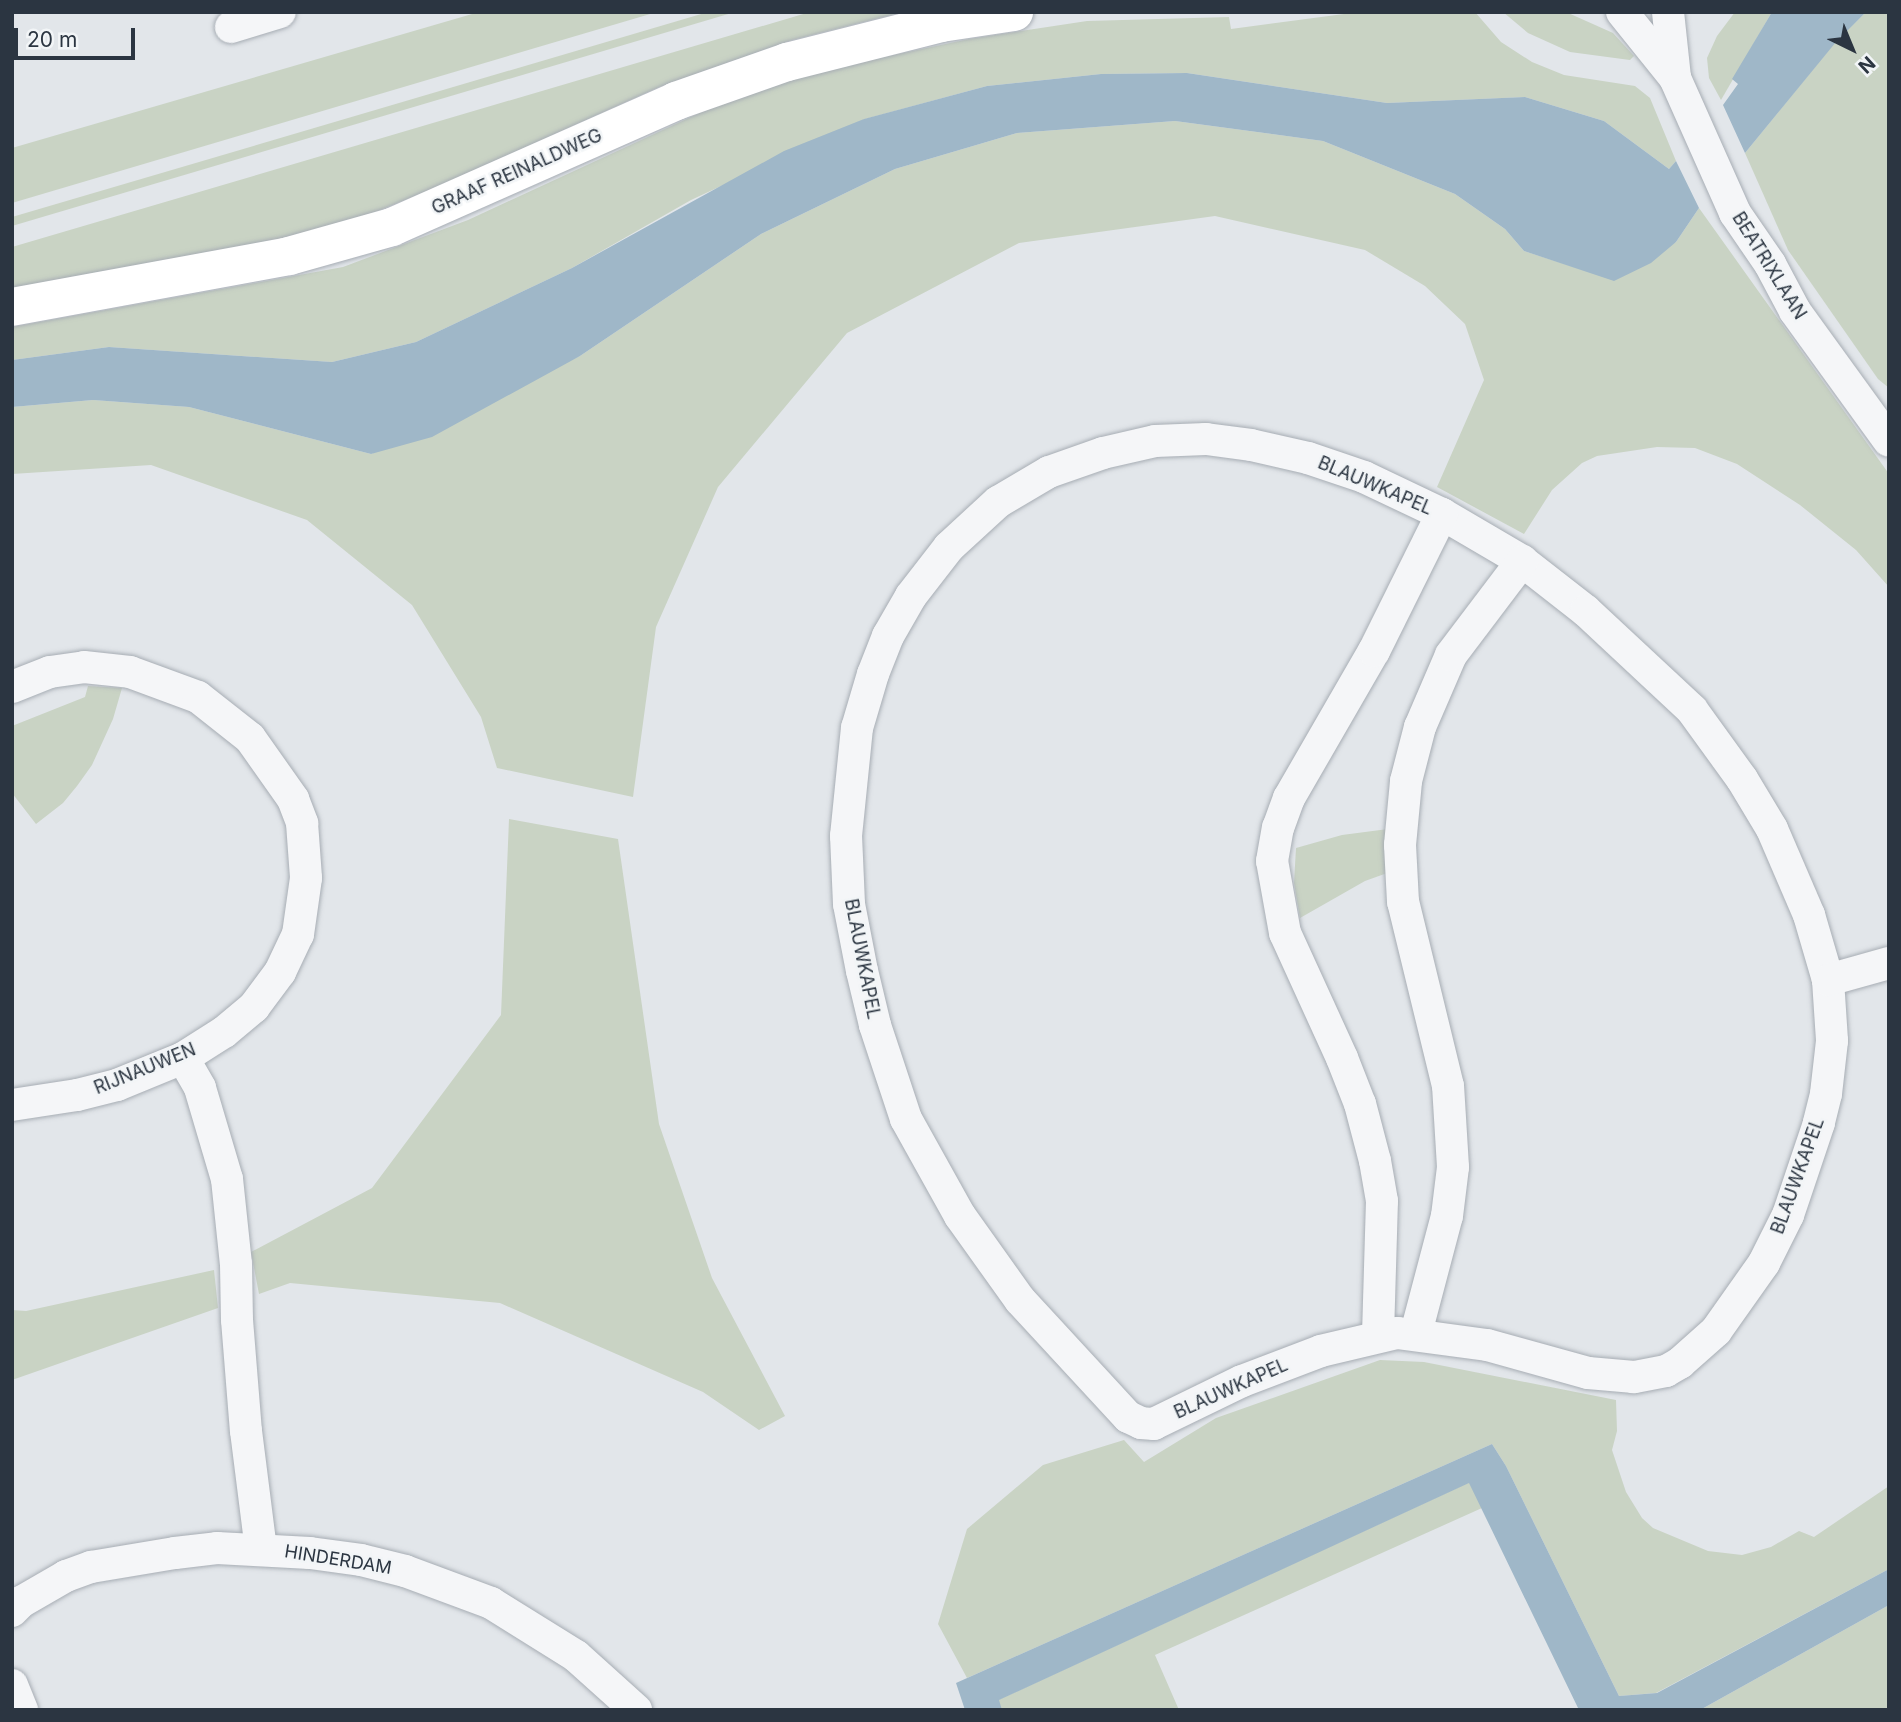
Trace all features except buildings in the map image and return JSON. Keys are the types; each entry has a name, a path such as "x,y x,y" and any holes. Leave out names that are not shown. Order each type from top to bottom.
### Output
{"main road":[{"name":"GRAAF REINALDWEG","path":"12,307 289,257 392,227 676,101 787,62 940,23 1014,12"}],"street":[{"path":"231,26 280,12"},
{"name":"BEATRIXLAAN","path":"1622,12 1678,85 1735,213 1770,264 1795,311 1886,433"},
{"name":"BEATRIXLAAN","path":"1668,12 1678,85"},
{"name":"BLAUWKAPEL","path":"1206,439 1251,445 1308,458 1364,477 1442,514 1522,561 1641,660 1699,720 1742,779 1772,829 1809,915 1828,979 1831,1063 1819,1124 1796,1194 1764,1263 1716,1331 1696,1350 1666,1371 1634,1377 1588,1373 1488,1345 1416,1333 1378,1335 1321,1351 1263,1373 1154,1424 1141,1423 1128,1417 1020,1300 960,1216 906,1119 875,1025 849,904 847,827 864,700 888,636 911,596 953,541 998,502 1049,472 1103,453 1155,442 1206,439"},
{"name":"BLAUWKAPEL","path":"1378,1335 1382,1201 1375,1161 1360,1104 1342,1058 1285,933 1272,861 1278,828 1289,798 1374,651 1442,514"},
{"path":"1416,1333 1447,1216 1453,1146 1448,1086 1403,902 1401,845 1406,781 1420,727 1451,655 1522,561"},
{"name":"RIJNAUWEN","path":"12,687 50,672 84,667 131,672 174,686 223,714 250,738 293,799 302,823 306,878 298,934 290,953 271,987 254,1007 224,1032 184,1058 117,1085 77,1095 12,1105"},
{"path":"1828,979 1889,963"},
{"path":"184,1058 203,1097 227,1179 236,1264 237,1320 245,1421 261,1550"},
{"name":"HINDERDAM","path":"12,1611 44,1588 91,1567 217,1548 362,1560 405,1571 491,1603 576,1656 636,1710"},
{"path":"12,1685 22,1710"}],"green space":[{"path":"479,12 657,12 12,203 12,148"},
{"path":"708,12 735,12 12,226 12,217"},
{"path":"810,12 903,12 792,40 659,87 437,187 365,216 287,238 12,288 12,247"},
{"path":"1359,12 1475,12 1501,42 1532,62 1564,75 1635,86 1650,98 1676,161 1669,169 1604,121 1525,97 1387,103 1187,73 1101,74 987,86 865,119 691,200 572,268 416,342 332,362 109,347 12,360 12,327 343,267 468,220 706,110 818,71 969,39 1087,21 1229,17 1231,29"},
{"path":"1503,12 1566,12 1613,33 1634,56 1630,60 1570,52 1528,33"},
{"path":"1735,12 1772,12 1721,100 1709,78 1707,58 1717,36"},
{"path":"1866,12 1889,12 1889,388 1878,379 1788,250 1745,153 1836,41"},
{"path":"1175,121 1323,141 1455,194 1505,229 1524,251 1614,280 1676,242 1699,208 1889,474 1889,587 1856,550 1800,505 1737,464 1695,448 1657,447 1597,456 1582,463 1552,490 1524,534 1437,487 1484,380 1465,324 1425,286 1365,250 1215,216 1019,243 847,333 718,487 656,627 633,797 497,768 481,717 412,605 307,520 151,465 12,474 12,407 93,400 189,407 371,454 580,356 761,234 895,169 1017,133"},
{"path":"88,686 122,688 113,719 92,765 77,786 63,803 36,824 12,793 12,726 85,697"},
{"path":"509,819 618,839 659,1124 712,1278 785,1416 759,1430 703,1392 500,1303 290,1283 259,1294 251,1252 372,1188 501,1015"},
{"path":"1388,829 1390,872 1365,881 1300,918 1294,883 1296,848 1342,835"},
{"path":"214,1270 218,1308 12,1380 12,1310 26,1311"},
{"path":"1380,1360 1424,1362 1616,1400 1617,1431 1612,1450 1626,1492 1642,1518 1653,1528 1708,1551 1742,1555 1771,1547 1799,1531 1814,1537 1889,1486 1889,1569 1656,1693 1619,1696 1506,1466 1492,1444 967,1678 938,1624 967,1529 1043,1465 1124,1440 1144,1462 1216,1418"},
{"path":"1470,1482 1482,1508 1155,1655 1179,1710 1002,1710 998,1700"},
{"path":"1889,1605 1889,1710 1700,1710"}],"water":[{"path":"1772,12 1866,12 1836,42 1745,153 1723,105 1738,84 1732,79"},
{"path":"1187,73 1387,103 1525,97 1604,121 1669,169 1676,161 1699,208 1676,242 1651,263 1614,281 1524,251 1505,229 1455,194 1323,141 1175,121 1017,133 895,169 761,234 580,356 432,437 371,454 189,407 93,400 12,407 12,360 109,347 332,362 416,342 572,268 784,151 864,119 987,86 1101,74"},
{"path":"1492,1444 1506,1466 1619,1696 1657,1693 1889,1569 1889,1605 1700,1710 1579,1710 1469,1483 999,1700 1002,1710 965,1710 956,1683"}]}
